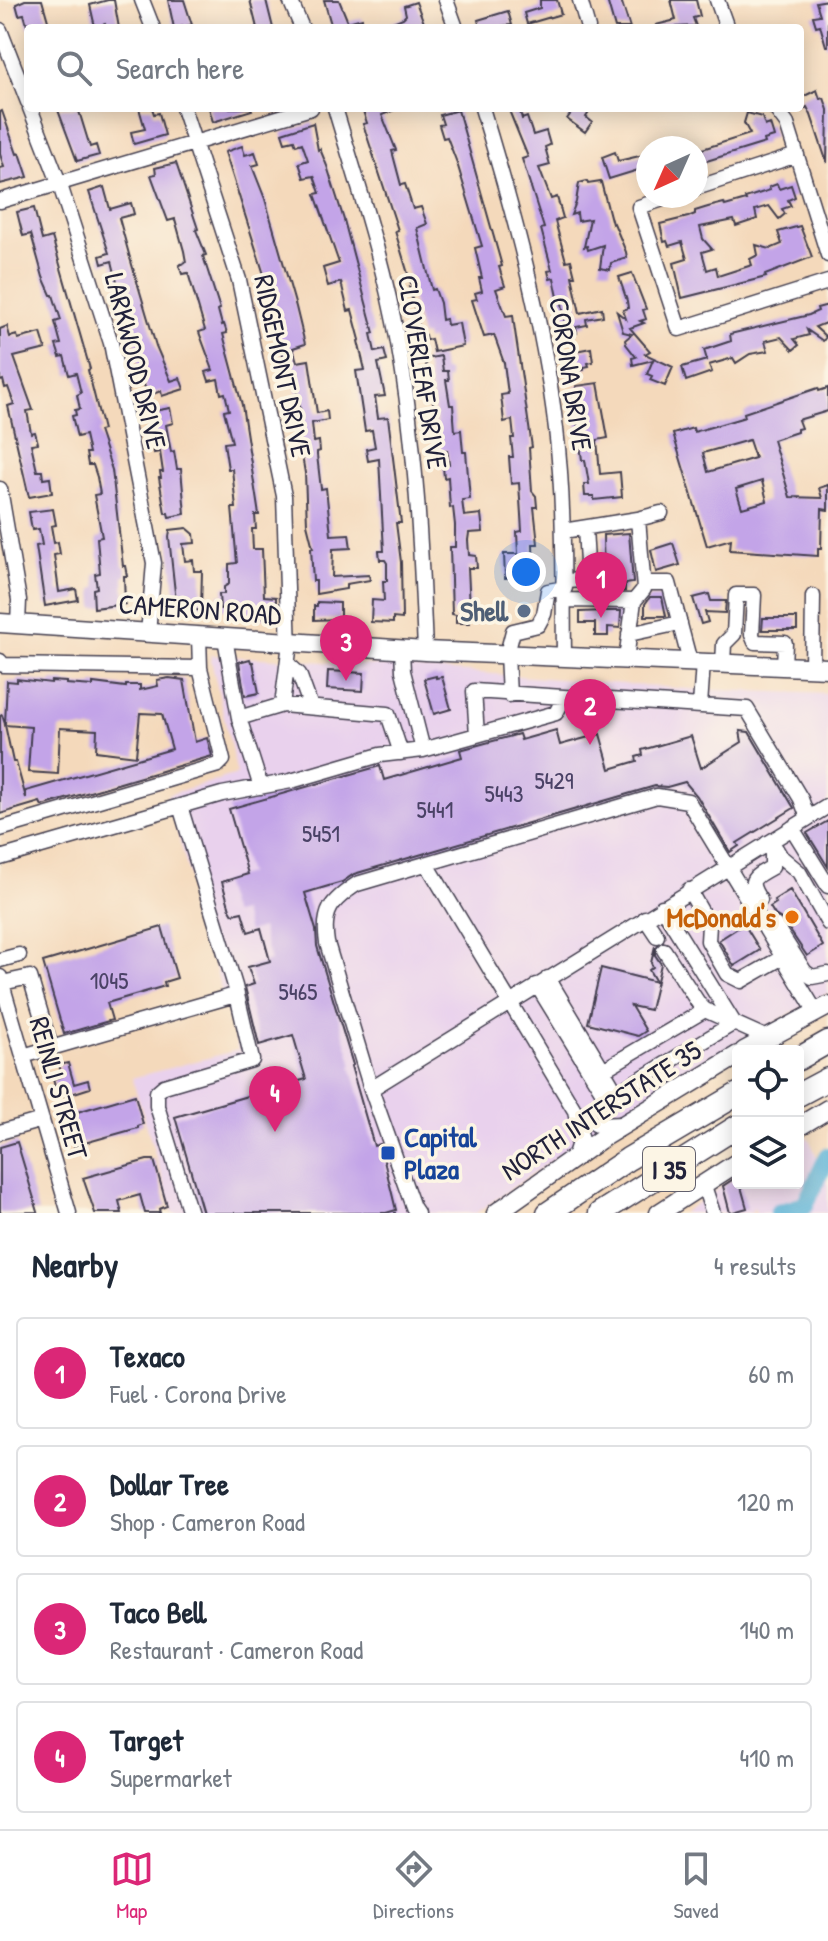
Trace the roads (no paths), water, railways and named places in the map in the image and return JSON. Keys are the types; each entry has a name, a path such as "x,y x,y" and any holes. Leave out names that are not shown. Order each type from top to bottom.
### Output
{"highway":[{"path":"804,1056 828,1042"},
{"path":"804,1092 828,1079"},
{"name":"I 35","path":"548,1213 628,1159 732,1098"},
{"name":"I 35","path":"600,1213 732,1130"}],"main road":[{"name":"CAMERON ROAD","path":"9,624 402,650 823,669"},
{"name":"NORTH INTERSTATE 35","path":"755,1045 822,1009"},
{"name":"NORTH INTERSTATE 35","path":"496,1213 626,1123 732,1059"},
{"path":"804,1123 828,1109"},
{"path":"659,1213 732,1166"}],"street":[{"path":"142,0 151,24"},
{"path":"290,0 300,24"},
{"path":"446,0 455,24"},
{"path":"580,0 584,24"},
{"path":"717,0 726,24"},
{"path":"0,30 24,92"},
{"name":"LARKWOOD DRIVE","path":"32,112 60,185 114,357 154,563 148,634"},
{"name":"RIDGEMONT DRIVE","path":"184,112 239,280 284,496 289,665 282,705"},
{"path":"0,201 298,112"},
{"name":"CLOVERLEAF DRIVE","path":"336,112 368,221 398,342 419,507 425,651"},
{"name":"CORONA DRIVE","path":"483,112 516,219 536,308 556,428 563,531 564,655"},
{"path":"778,112 787,124 828,255"},
{"path":"708,184 797,155"},
{"path":"639,208 679,329 828,282"},
{"path":"0,489 19,600 9,624"},
{"path":"563,531 661,513"},
{"path":"626,659 634,601 644,589 638,519"},
{"path":"565,590 588,580 585,528"},
{"path":"644,583 669,583 680,623 697,662 700,706"},
{"path":"509,695 507,654 513,631 538,625 544,614 548,591 565,590 634,601"},
{"path":"723,663 724,644 734,634 736,595 754,595 752,635 755,642 785,643 784,666"},
{"path":"813,596 812,633 823,669"},
{"path":"629,634 680,623"},
{"path":"812,633 828,634"},
{"path":"0,829 218,765 223,760 200,668 199,637"},
{"path":"225,638 239,718 261,787"},
{"path":"402,650 403,671 423,750"},
{"path":"0,661 3,665 200,668"},
{"path":"289,665 299,674 311,707"},
{"path":"477,735 474,691 747,709 801,799 808,818"},
{"path":"0,858 180,806 291,781 380,755 423,750 556,713 564,698"},
{"path":"239,718 282,705 388,714 401,753"},
{"path":"417,1213 371,1089 327,943 324,923 331,907 341,894 357,884 657,796 688,801 783,957 822,1009"},
{"path":"180,806 235,986 252,1060 164,1086 157,1092 157,1106 190,1213"},
{"path":"371,1089 728,865 828,806"},
{"path":"792,828 828,886"},
{"path":"769,841 778,864"},
{"path":"828,923 791,863 778,864 755,878 751,887 805,972 812,977 828,974"},
{"path":"427,864 575,1111 581,1136 574,1158"},
{"path":"689,890 709,925 708,941 727,974 741,981 783,957"},
{"path":"662,907 734,1023"},
{"path":"645,918 705,1010 767,1038"},
{"path":"0,960 19,955"},
{"path":"1,980 30,977 51,1048"},
{"name":"REINLI STREET","path":"1,980 7,1028 23,1056 69,1213"},
{"path":"542,981 617,1093"},
{"path":"542,981 607,1099 734,1023"},
{"path":"23,1056 235,995"},
{"path":"603,1070 705,1010"},
{"path":"575,1111 597,1125 609,1127 626,1123"},
{"path":"6,1130 42,1120"},
{"path":"703,1183 713,1213"}],"waterway":[{"path":"778,1213 805,1205 828,1156"}],"place":[{"name":"Shell","path":"524,611"},
{"name":"Texaco","path":"601,618"},
{"name":"Taco Bell","path":"346,681"},
{"name":"Dollar Tree","path":"590,745"},
{"name":"McDonald's","path":"792,917"},
{"name":"Target","path":"275,1132"},
{"name":"Capital Plaza","path":"388,1153"}]}
